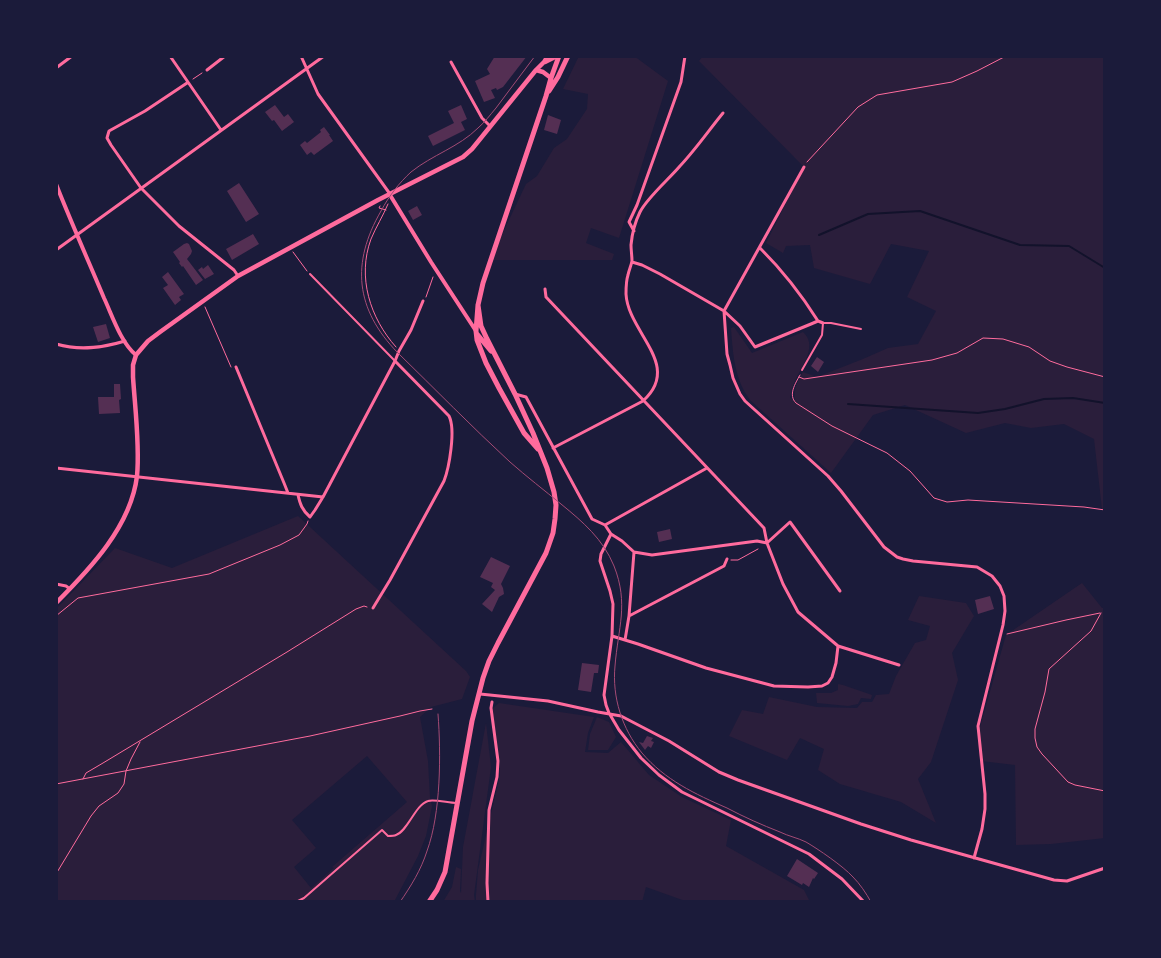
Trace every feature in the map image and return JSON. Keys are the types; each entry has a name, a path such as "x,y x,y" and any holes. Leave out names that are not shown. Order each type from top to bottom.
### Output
{"main road":[{"path":"56,603 94,563 112,538 134,493 137,476 137,442 133,377 136,355 145,344 238,276 378,200 463,157 491,127 548,56"},
{"path":"544,62 558,56"},
{"path":"540,451 524,433 498,388 486,363 476,331 478,305 483,283 558,56"},
{"path":"546,96 568,56"},
{"path":"536,70 543,72 551,78"},
{"path":"429,902 445,872 478,693 489,661 546,553 553,533 555,519 556,505 552,480 533,433 481,326 478,305"},
{"path":"476,331 493,353"}],"street":[{"path":"56,68 72,56"},
{"path":"170,56 221,130"},
{"path":"207,70 225,56"},
{"path":"301,56 318,94 382,182 476,331"},
{"path":"56,250 324,56"},
{"path":"634,231 629,222 637,205 681,82 686,56"},
{"path":"451,62 482,118 491,127"},
{"path":"187,82 109,131 107,138 141,188 179,226 234,270 238,276"},
{"path":"553,448 643,401 653,390 656,384 656,365 648,343 628,309 626,294 627,278 632,262 631,245 637,219 644,205 681,165 723,113"},
{"path":"804,167 724,311 727,354 733,378 745,401 828,476 884,546 897,557 913,561 977,567 992,576 1000,586 1004,596 1005,611 978,726 985,809 974,858"},
{"path":"56,184 76,235 117,326 130,349 136,355"},
{"path":"760,248 800,293 822,323"},
{"path":"632,262 660,274 724,311 740,326 755,347 818,320"},
{"path":"545,288 546,298 764,528 767,543 783,584 798,612 838,646 899,665"},
{"path":"298,495 300,505 310,517 323,497 395,361 423,301"},
{"path":"56,344 72,348 91,349 125,341"},
{"path":"373,608 444,482 449,462 452,429 449,416 395,361"},
{"path":"236,367 288,493"},
{"path":"515,394 526,397 592,519 605,525 611,534 634,552 652,555 757,541 767,543"},
{"path":"56,468 323,497"},
{"path":"605,525 707,468"},
{"path":"767,543 790,522 840,591"},
{"path":"611,534 601,554 600,561 613,604 612,636 604,694 609,713 619,730 640,758 682,792 809,854 842,878 864,902"},
{"path":"625,640 629,616 634,552"},
{"path":"629,616 724,566 728,559"},
{"path":"56,584 70,589"},
{"path":"612,636 706,668 774,686 808,687 822,686 828,683 832,677 838,646"},
{"path":"478,693 548,701 621,716 719,772 738,780 861,824 974,858 1054,880 1067,881 1105,868"},
{"path":"488,902 489,810 497,777 498,761 491,708 492,702"}],"lane":[{"path":"310,274 395,361"},
{"path":"802,370 822,335 822,323 832,323 861,329"},
{"path":"296,902 304,898 382,830 388,836 395,836 400,833 425,803 429,801 458,804"}],"path":[{"path":"804,167 852,112 877,95 952,82 1006,56"},
{"path":"187,82 207,70"},
{"path":"378,200 379,208 386,210 391,210 396,205"},
{"path":"386,210 369,246 365,268 366,282 370,304 375,316 399,350"},
{"path":"289,248 310,274"},
{"path":"423,301 426,299 436,269"},
{"path":"202,301 231,368 236,367"},
{"path":"798,377 804,379 932,360 957,353 983,338 1002,339 1029,347 1050,361 1105,377"},
{"path":"802,370 794,386 792,396 796,403 832,426 887,454 910,471 934,498 947,502 968,500 1105,510"},
{"path":"56,616 78,598 209,574 300,535 310,517"},
{"path":"728,559 738,560 758,549"},
{"path":"83,779 86,773 287,652 356,608 364,606 373,608"},
{"path":"1001,634 1004,635 1101,613 1091,631 1049,669 1035,738 1037,747 1042,754 1068,782 1105,791"},
{"path":"56,785 310,736 432,709"},
{"path":"56,874 91,816 99,806 118,793 124,784 126,771 140,741"}],"shaded area":[{"path":"579,56 634,56 668,81 619,238 591,228 586,243 614,254 612,260 490,260 526,184 537,176 554,148 567,139 587,109 588,94 563,89"},
{"path":"703,56 1105,56 1105,510 1102,509 1094,439 1064,424 1031,428 1005,423 966,433 905,405 873,415 831,473 750,400 737,374 731,328 734,327 752,353 803,332 808,338 809,351 792,389 790,398 795,400 795,389 803,372 817,377 888,348 918,344 936,311 907,297 929,251 891,244 870,284 814,268 810,245 786,246 783,253 766,243 804,167 699,61"},
{"path":"298,516 466,671 470,677 462,699 431,707 420,717 428,761 432,806 426,836 418,856 393,902 56,902 56,609 115,548 172,568","holes":["367,756 407,802 332,867 334,868 311,888 294,867 316,848 292,820"]},
{"path":"1082,583 1102,608 1105,607 1105,838 1051,844 1016,845 1015,765 981,761 978,734 1006,635"},
{"path":"919,596 966,603 974,616 952,653 958,680 931,762 918,779 936,823 901,802 840,784 818,770 824,749 800,738 787,760 729,736 742,710 763,714 769,697 817,707 857,708 862,702 872,702 876,695 889,694 896,676 915,643 926,640 930,626 908,620"},
{"path":"838,684 872,695 871,699 861,698 858,704 848,706 817,703 816,693 831,693 838,690"},
{"path":"499,703 594,717 588,733 585,752 608,753 621,742 649,775 682,797 731,820 726,846 804,890 810,902 688,902 646,887 642,902 476,902 478,870 500,775 500,761 492,709"},
{"path":"597,717 609,722 616,737 608,750 588,750 590,734"},
{"path":"486,723 491,767 474,895 475,902 443,902 452,887 456,867 461,869 461,893 463,847"}],"building":[{"path":"495,56 527,56 503,87 491,90 495,98 484,102 475,81 490,74 487,69"},
{"path":"275,105 284,117 288,114 294,122 282,131 265,112"},
{"path":"461,105 467,119 461,122 465,130 433,146 428,136 454,123 448,111"},
{"path":"548,115 561,120 557,134 544,130"},
{"path":"324,127 333,141 314,155 311,152 307,155 300,145 305,141 307,143 321,132 320,130"},
{"path":"239,183 259,214 246,222 227,191"},
{"path":"417,206 422,215 413,220 408,211"},
{"path":"253,234 259,244 232,260 226,249"},
{"path":"187,243 192,251 187,259 203,280 196,285 173,252"},
{"path":"208,265 214,274 205,279 198,270"},
{"path":"168,272 184,294 179,297 181,300 175,305 163,288 168,285 162,277"},
{"path":"106,324 110,338 98,342 93,327"},
{"path":"817,357 824,362 818,372 811,366"},
{"path":"114,384 120,384 120,413 99,414 98,397 114,397"},
{"path":"670,529 672,539 659,542 657,532"},
{"path":"491,557 510,566 501,584 504,594 499,597 492,612 482,604 495,590 491,587 493,583 480,577"},
{"path":"990,596 994,609 978,614 975,600"},
{"path":"582,663 599,665 598,673 594,673 591,692 578,690"},
{"path":"647,736 653,738 651,741 654,742 651,748 648,746 645,750 639,742 643,743"},
{"path":"797,859 818,873 813,878 809,887 787,876"}],"waterway":[{"path":"819,235 868,214 920,211 1020,245 1069,246 1105,268"},
{"path":"848,404 978,413 1005,409 1044,399 1073,398 1105,403"}],"tram line":[{"path":"535,56 481,126 471,135 411,172 391,195 381,211 371,230 362,267 362,285 373,320 398,353 468,422 510,462 585,524 604,547 614,566 621,592 622,604 614,678 617,701 629,734 642,753 660,771 692,792 753,821 806,842 817,849 849,873 871,902"},
{"path":"400,902 422,865 432,836 440,765 438,714"}]}
